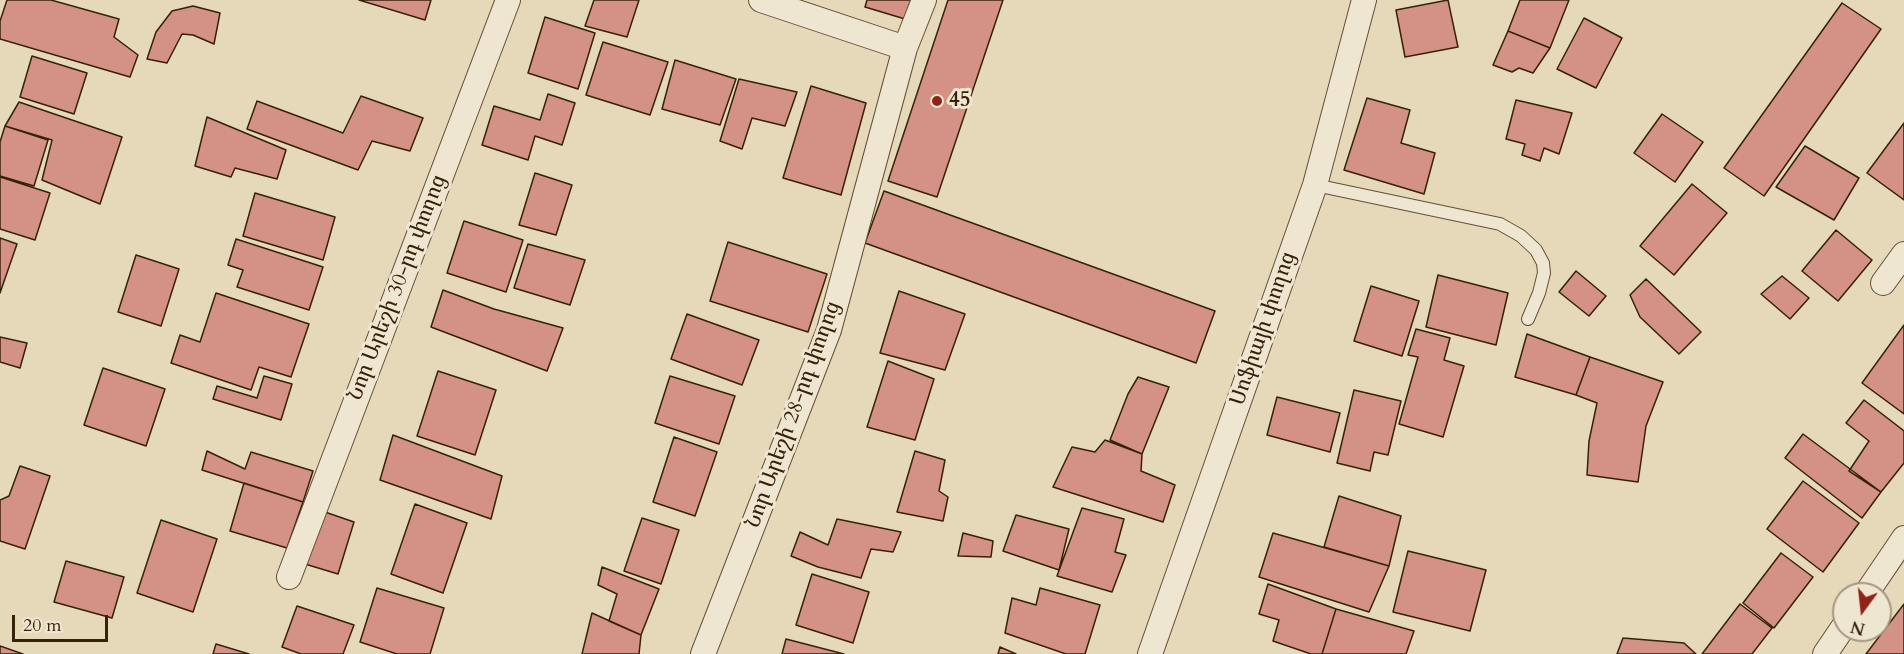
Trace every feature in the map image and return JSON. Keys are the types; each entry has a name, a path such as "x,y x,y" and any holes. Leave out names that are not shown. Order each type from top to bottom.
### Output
{"street":[{"name":"Նոր Արեշի 30-րդ փողոց","path":"289,577 508,0"},
{"path":"761,0 906,48"},
{"name":"Նոր Արեշի 28-րդ փողոց","path":"703,654 829,330 906,48 924,0"},
{"name":"Սոֆիայի փողոց","path":"1150,654 1315,185 1364,0"},
{"path":"1882,282 1904,254"},
{"path":"1874,582 1904,538"}],"lane":[{"path":"1315,185 1500,224 1521,236 1536,250 1543,263 1544,273 1539,293 1528,319"}],"building":[{"path":"7,0 51,0 119,19 114,37 138,55 130,77 0,39 0,21"},
{"path":"359,0 431,0 425,20"},
{"path":"594,0 639,0 627,37 585,26"},
{"path":"867,0 911,0 905,19 865,7"},
{"path":"948,0 1003,0 937,197 888,181"},
{"path":"1448,0 1458,47 1405,57 1396,10"},
{"path":"1520,0 1569,0 1550,48 1508,31"},
{"path":"1842,3 1881,29 1764,196 1724,168"},
{"path":"193,6 220,13 214,44 193,35 182,34 167,63 147,59 156,32 172,11"},
{"path":"545,17 595,33 578,89 528,73"},
{"path":"1584,18 1622,38 1596,88 1557,69"},
{"path":"1508,31 1550,48 1533,73 1519,68 1512,72 1493,65"},
{"path":"603,42 668,62 650,115 586,95"},
{"path":"32,56 87,73 74,114 20,97"},
{"path":"675,60 736,79 720,125 662,109"},
{"path":"739,79 797,92 785,126 752,118 742,149 720,141"},
{"path":"811,86 866,103 841,195 783,178"},
{"path":"548,94 575,103 562,145 535,136 528,160 482,145 494,106 540,120"},
{"path":"361,96 423,118 410,151 372,141 358,170 247,129 257,101 343,133"},
{"path":"1367,98 1410,110 1401,143 1435,153 1424,194 1344,170"},
{"path":"1516,100 1572,113 1559,154 1544,148 1540,161 1522,155 1525,144 1506,139"},
{"path":"19,102 122,137 100,204 42,180 52,140 5,126"},
{"path":"1662,114 1703,142 1675,182 1634,153"},
{"path":"207,117 286,150 277,179 235,168 231,177 195,166"},
{"path":"1904,123 1904,200 1867,173"},
{"path":"5,126 48,140 34,186 0,176 0,142"},
{"path":"1805,146 1859,178 1834,220 1776,187"},
{"path":"535,173 572,185 556,235 519,225"},
{"path":"0,177 50,193 35,240 0,229"},
{"path":"1692,184 1727,213 1674,275 1640,246"},
{"path":"884,191 1215,311 1196,363 865,243"},
{"path":"255,193 335,217 323,260 243,236"},
{"path":"464,221 523,240 506,292 447,273"},
{"path":"1836,230 1872,260 1838,301 1802,271"},
{"path":"0,238 17,244 0,293"},
{"path":"236,239 323,267 309,310 237,287 243,270 228,265"},
{"path":"728,242 827,274 808,332 710,301"},
{"path":"528,244 585,260 570,305 514,288"},
{"path":"136,255 179,269 161,326 118,312"},
{"path":"1576,271 1606,296 1589,316 1559,292"},
{"path":"1438,275 1508,293 1496,345 1426,327"},
{"path":"1782,276 1809,298 1790,319 1761,294"},
{"path":"1646,279 1701,332 1679,354 1640,317 1630,295"},
{"path":"1371,286 1419,301 1402,356 1354,341"},
{"path":"443,290 494,309 563,328 547,371 431,327"},
{"path":"899,291 965,314 945,370 880,353"},
{"path":"216,293 309,324 291,377 259,367 251,390 171,363 180,335 200,342"},
{"path":"687,314 759,340 742,385 671,359"},
{"path":"1904,325 1904,414 1862,383"},
{"path":"1416,329 1450,338 1444,360 1464,366 1443,437 1399,424 1418,357 1408,355"},
{"path":"1527,334 1590,357 1576,395 1515,377"},
{"path":"0,337 27,343 20,368 0,362"},
{"path":"1590,357 1663,382 1646,426 1638,482 1587,475 1589,441 1597,403 1576,395"},
{"path":"888,361 934,379 915,440 867,427"},
{"path":"103,368 165,389 146,446 84,425"},
{"path":"438,371 496,390 475,455 417,436"},
{"path":"264,376 292,384 281,420 213,399 217,386 257,398"},
{"path":"670,376 735,396 719,444 655,423"},
{"path":"1138,377 1169,387 1142,454 1110,440 1128,394"},
{"path":"1354,390 1401,401 1388,455 1374,452 1370,471 1337,463"},
{"path":"1277,397 1340,413 1330,452 1267,435"},
{"path":"1864,400 1904,431 1904,463 1881,492 1849,471 1869,441 1846,423"},
{"path":"1803,434 1881,492 1862,518 1785,458"},
{"path":"393,435 502,476 491,519 380,480"},
{"path":"674,437 717,452 695,516 653,502"},
{"path":"1105,440 1142,454 1141,471 1175,485 1163,522 1053,487 1072,447 1095,452"},
{"path":"207,451 245,469 251,452 313,471 303,502 202,470"},
{"path":"915,451 945,460 939,491 948,497 943,521 897,512"},
{"path":"20,466 50,476 25,549 0,541 0,500 9,496"},
{"path":"1803,481 1859,523 1823,572 1767,529"},
{"path":"244,483 303,502 287,548 230,531"},
{"path":"1339,496 1401,516 1389,566 1324,547"},
{"path":"415,504 467,523 443,593 391,574"},
{"path":"1082,508 1124,519 1115,552 1126,555 1112,592 1057,576"},
{"path":"322,511 354,522 338,574 305,564"},
{"path":"1016,515 1069,529 1059,570 1003,551"},
{"path":"642,518 679,530 661,584 624,571"},
{"path":"837,519 901,532 893,552 871,549 861,578 818,567 791,556 800,532 828,545"},
{"path":"161,520 217,539 193,612 137,593"},
{"path":"963,533 993,541 991,557 958,556"},
{"path":"1273,533 1389,566 1369,612 1259,577"},
{"path":"1408,551 1486,570 1470,631 1393,612"},
{"path":"1781,553 1813,577 1774,628 1743,603"},
{"path":"66,561 124,577 112,618 54,602"},
{"path":"602,567 659,589 641,635 609,621 617,594 598,585"},
{"path":"812,574 869,592 853,643 796,625"},
{"path":"1268,584 1336,609 1322,654 1311,654 1273,641 1279,620 1259,614"},
{"path":"377,588 444,608 430,654 397,654 360,642"},
{"path":"1040,588 1100,605 1085,654 1066,654 1005,633 1012,598 1036,605"},
{"path":"1740,604 1772,628 1752,654 1702,654"},
{"path":"1904,604 1904,654 1866,654 1875,642 1892,642 1892,620"},
{"path":"297,606 354,625 343,654 301,654 282,647"},
{"path":"1336,609 1414,631 1406,654 1322,654"},
{"path":"592,613 641,635 639,654 582,654"},
{"path":"1623,638 1684,643 1696,654 1617,654"},
{"path":"786,639 844,654 782,654"},
{"path":"216,644 249,654 213,654"},
{"path":"0,646 23,654 0,654"},
{"path":"1000,647 1016,654 998,654"}],"place":[{"name":"45","path":"937,101"}]}
